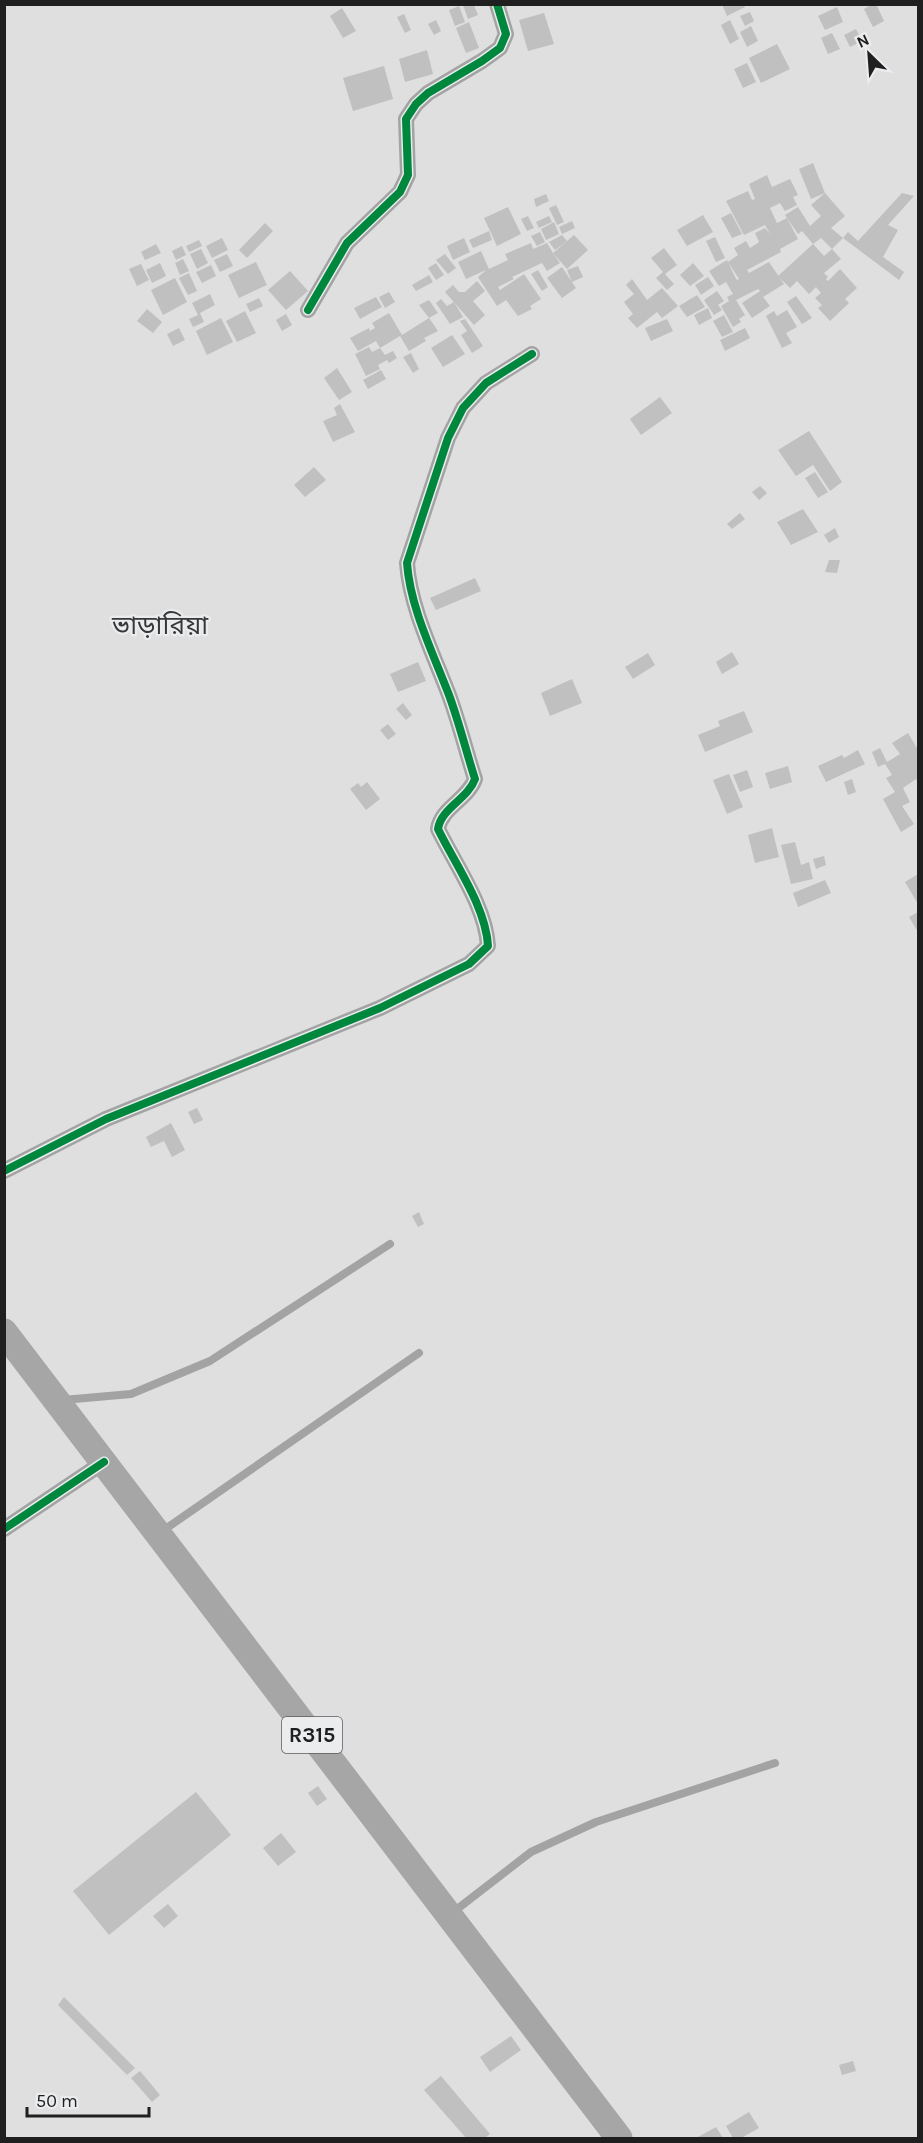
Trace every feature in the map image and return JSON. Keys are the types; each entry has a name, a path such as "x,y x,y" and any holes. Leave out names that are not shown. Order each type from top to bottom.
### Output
{"main road":[{"name":"R315","path":"4,1332 619,2139"}],"street":[{"path":"308,310 347,243 400,192 408,175 406,119 416,104 428,93 482,62 500,48 506,34 497,4"},
{"path":"4,1171 106,1119 380,1008 469,964 488,946 487,931 475,901 438,829 440,820 472,788 475,779 449,697 425,635 407,563 448,438 463,408 486,383 532,354"},
{"path":"4,1529 104,1462"}],"lane":[{"path":"56,1401 131,1394 210,1361 390,1244"},
{"path":"158,1534 419,1353"},
{"path":"449,1916 531,1852 541,1847 596,1822 775,1763"}],"building":[{"path":"722,4 743,4 745,7 727,16"},
{"path":"876,4 884,21 873,27 864,9"},
{"path":"463,5 474,5 478,15 468,19"},
{"path":"459,6 465,22 455,26 449,10"},
{"path":"837,7 843,22 825,30 818,16"},
{"path":"342,8 356,31 343,38 330,16"},
{"path":"750,12 754,21 745,26 740,16"},
{"path":"544,13 554,44 528,51 519,20"},
{"path":"404,14 411,30 405,33 397,17"},
{"path":"436,20 441,31 434,35 428,24"},
{"path":"730,20 739,39 730,44 721,25"},
{"path":"469,22 479,48 466,53 456,28"},
{"path":"751,26 758,41 747,47 740,32"},
{"path":"856,29 862,41 850,47 844,35"},
{"path":"832,33 840,49 828,54 821,38"},
{"path":"777,44 790,69 761,83 749,58"},
{"path":"427,50 433,74 405,82 399,59"},
{"path":"747,63 756,82 743,88 734,69"},
{"path":"384,66 393,99 353,111 343,78"},
{"path":"813,163 825,193 811,199 799,169"},
{"path":"767,175 772,187 790,179 798,195 793,197 797,205 785,211 780,203 770,208 777,223 787,218 798,239 780,249 781,252 747,270 749,273 769,262 784,284 763,297 770,306 752,318 742,303 760,291 758,289 736,300 745,315 739,319 741,322 733,327 721,306 729,301 727,297 733,294 726,282 719,286 709,271 727,260 728,262 738,255 734,248 746,241 750,248 759,242 755,233 765,228 770,234 765,225 744,235 726,201 748,191 752,200 755,199 749,184","holes":["728,262 739,279 735,277"]},
{"path":"825,193 845,216 831,228 843,238 832,249 821,238 813,244 802,231 798,234 785,215 798,207 810,226 821,216 811,205"},
{"path":"902,193 914,196 888,225 898,230 883,257 904,272 899,280 843,238 848,232 858,241"},
{"path":"546,194 549,201 536,207 534,199"},
{"path":"556,205 564,222 557,225 549,208"},
{"path":"508,207 521,234 497,246 484,218"},
{"path":"731,213 742,234 732,238 721,218"},
{"path":"703,215 713,232 687,246 677,230"},
{"path":"528,216 534,228 527,231 521,219"},
{"path":"549,216 552,222 539,228 536,222"},
{"path":"572,221 575,228 562,234 559,227"},
{"path":"554,222 559,234 546,240 541,229"},
{"path":"265,223 273,231 247,258 239,250"},
{"path":"489,231 492,240 473,248 469,240"},
{"path":"540,232 545,242 537,246 531,236"},
{"path":"562,235 567,241 555,250 549,242"},
{"path":"574,235 588,250 567,269 553,253"},
{"path":"715,237 725,258 716,262 706,241"},
{"path":"222,238 228,250 212,258 206,246"},
{"path":"464,238 470,252 453,260 447,246"},
{"path":"199,240 202,246 189,252 186,246"},
{"path":"531,243 533,249 547,243 560,263 547,271 542,263 512,277 514,279 498,287 500,290 524,274 541,299 530,306 532,309 518,316 506,300 497,306 478,277 486,270 466,279 458,262 481,251 489,269 508,260 505,254"},
{"path":"156,244 161,253 145,260 141,252"},
{"path":"813,244 824,256 832,249 841,259 824,273 828,281 840,269 857,288 845,299 849,303 830,321 818,308 822,305 815,298 821,293 816,287 809,294 797,281 790,288 778,276"},
{"path":"182,246 186,255 176,260 172,251"},
{"path":"664,248 677,265 665,274 674,284 667,290 656,278 663,272 651,258"},
{"path":"201,249 208,263 197,269 190,254"},
{"path":"227,254 233,266 220,272 214,260"},
{"path":"445,254 456,268 448,274 436,260"},
{"path":"183,259 189,271 180,275 175,263"},
{"path":"256,262 267,285 239,298 228,275"},
{"path":"160,263 166,276 152,283 146,270"},
{"path":"436,263 444,275 436,280 428,268"},
{"path":"693,263 704,276 690,286 680,275"},
{"path":"141,264 149,280 137,286 129,269"},
{"path":"211,265 216,276 202,283 196,272"},
{"path":"578,266 583,277 572,282 567,270"},
{"path":"562,267 576,288 562,298 547,278"},
{"path":"538,270 548,287 542,291 531,274"},
{"path":"290,271 308,291 286,310 268,290"},
{"path":"189,273 197,291 188,295 179,278"},
{"path":"429,275 433,282 416,291 412,285"},
{"path":"708,277 714,286 701,295 695,285"},
{"path":"175,278 187,302 163,315 151,290"},
{"path":"632,279 647,300 662,288 678,306 662,318 657,312 637,328 628,318 633,314 624,302 634,294 626,285"},
{"path":"477,281 485,291 473,301 485,315 474,325 445,292 453,285 459,292 465,292"},
{"path":"717,291 724,301 718,305 722,310 714,315 704,300"},
{"path":"389,292 395,302 385,308 379,297"},
{"path":"210,294 215,305 200,313 204,322 193,327 189,319 198,315 192,303"},
{"path":"697,295 705,307 687,317 679,306"},
{"path":"796,296 812,318 802,324 787,302"},
{"path":"376,297 382,307 360,319 354,308"},
{"path":"259,298 263,306 250,312 246,304"},
{"path":"441,299 447,306 454,302 463,317 450,324 436,303"},
{"path":"429,300 438,313 429,318 419,305"},
{"path":"708,308 712,318 699,325 694,315"},
{"path":"147,309 162,322 153,333 137,321"},
{"path":"787,310 797,327 786,333 792,343 782,348 766,316 774,311 777,316"},
{"path":"245,311 256,333 237,342 226,321"},
{"path":"389,313 402,335 429,318 438,331 424,338 426,341 409,351 400,336 380,348 376,341 358,351 350,338 369,328 370,331 375,328 372,323"},
{"path":"286,314 292,325 282,331 276,320"},
{"path":"724,315 733,332 722,337 713,321"},
{"path":"221,318 233,342 207,355 196,331"},
{"path":"465,319 483,346 472,353 461,335 467,331 460,321"},
{"path":"667,319 673,331 651,341 645,328"},
{"path":"179,328 185,340 173,346 167,334"},
{"path":"745,328 750,338 725,351 720,340"},
{"path":"452,335 465,354 443,367 431,348"},
{"path":"369,347 372,352 380,348 385,355 393,351 397,358 389,363 387,360 378,365 380,369 366,376 355,354"},
{"path":"411,353 419,369 413,373 403,357"},
{"path":"337,368 352,392 339,400 324,378"},
{"path":"381,370 386,379 368,389 363,380"},
{"path":"660,397 672,413 641,435 630,419"},
{"path":"340,404 355,432 333,442 323,421 337,415 334,408"},
{"path":"809,431 842,482 830,491 813,465 796,476 778,450"},
{"path":"314,467 326,480 305,497 294,485"},
{"path":"815,472 828,492 818,498 805,478"},
{"path":"760,486 767,493 759,500 752,492"},
{"path":"803,509 818,532 791,545 777,522"},
{"path":"740,513 745,519 732,529 727,524"},
{"path":"835,528 839,537 829,543 824,535"},
{"path":"829,560 840,560 837,573 825,572"},
{"path":"475,578 481,591 436,610 430,598"},
{"path":"732,652 739,664 722,674 716,662"},
{"path":"648,653 655,665 633,679 625,667"},
{"path":"418,662 426,681 398,692 390,674"},
{"path":"572,679 582,703 550,716 541,693"},
{"path":"403,703 412,715 406,720 396,709"},
{"path":"744,711 753,732 705,752 698,735 720,726 718,721"},
{"path":"388,724 396,734 388,740 380,730"},
{"path":"908,733 918,750 918,783 916,779 903,788 910,802 902,806 914,824 901,832 883,799 895,792 886,778 892,775 885,764 878,767 872,752 880,748 887,762 900,754 892,743"},
{"path":"858,750 865,764 826,782 818,766 842,755 844,758"},
{"path":"788,766 792,782 770,789 765,773"},
{"path":"747,770 753,787 740,792 733,775"},
{"path":"729,774 743,807 727,814 713,780"},
{"path":"852,779 856,792 848,795 844,782"},
{"path":"367,782 380,799 366,810 350,789 358,783 361,787"},
{"path":"772,828 779,857 755,863 748,835"},
{"path":"795,842 801,865 809,862 813,879 791,884 781,845"},
{"path":"824,856 826,865 816,869 813,859"},
{"path":"918,874 918,904 905,882"},
{"path":"825,880 831,893 798,907 793,893"},
{"path":"918,912 918,932 909,917"},
{"path":"197,1108 203,1120 194,1124 188,1112"},
{"path":"171,1123 185,1150 172,1157 164,1141 151,1147 146,1137"},
{"path":"419,1212 424,1224 418,1227 412,1216"},
{"path":"318,1786 327,1799 317,1806 308,1793"},
{"path":"196,1792 231,1835 109,1935 73,1891"},
{"path":"281,1833 296,1852 278,1866 263,1848"},
{"path":"168,1904 178,1916 164,1928 153,1916"},
{"path":"64,1997 135,2068 127,2075 58,2005"},
{"path":"511,2036 521,2050 490,2072 480,2057"},
{"path":"853,2061 856,2071 842,2075 839,2065"},
{"path":"140,2071 160,2095 152,2102 131,2078"},
{"path":"441,2076 490,2134 485,2138 466,2138 424,2090"},
{"path":"749,2112 759,2128 741,2138 733,2138 726,2126"},
{"path":"716,2127 723,2138 696,2138"}],"cycle path":[{"path":"308,310 347,243 400,192 408,175 406,119 416,104 428,93 500,48 506,34 497,4"},
{"path":"4,1171 106,1119 380,1008 469,964 488,946 486,931 476,901 438,829 444,815 467,792 475,779 453,705 417,613 407,563 448,438 463,408 486,383 532,354"},
{"path":"4,1529 104,1462"}],"district":[{"name":"ভাড়ারিয়া","path":"160,625"}]}
